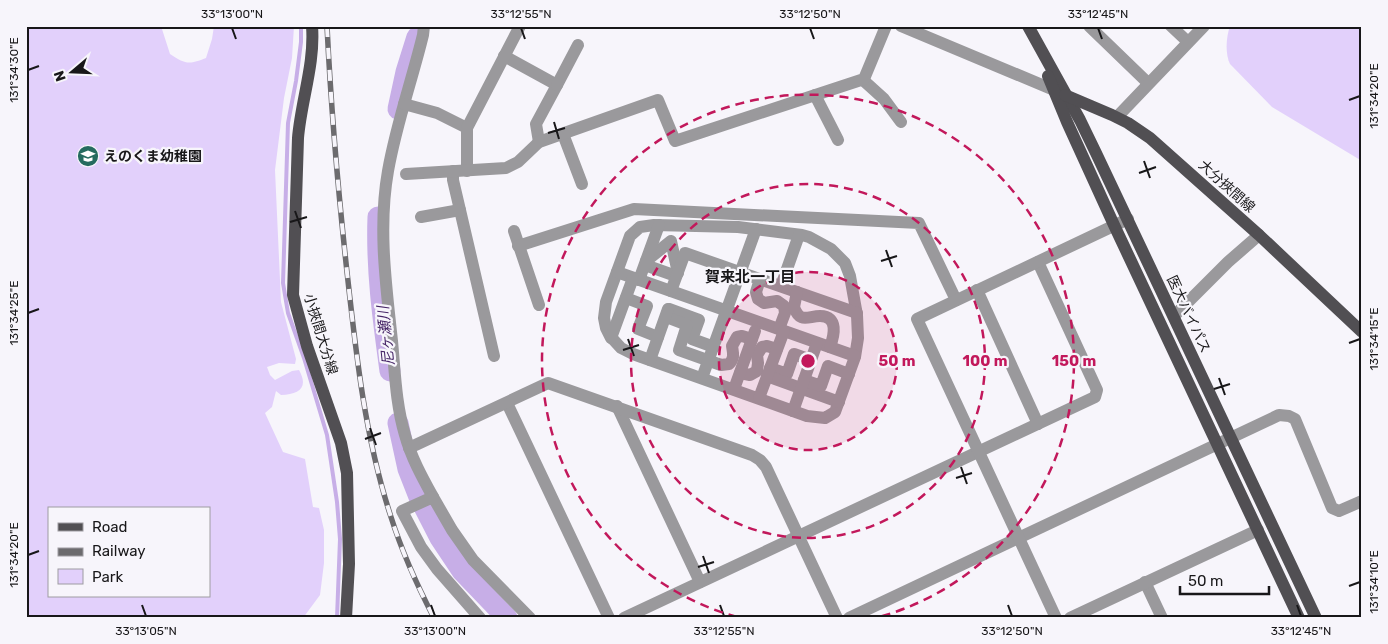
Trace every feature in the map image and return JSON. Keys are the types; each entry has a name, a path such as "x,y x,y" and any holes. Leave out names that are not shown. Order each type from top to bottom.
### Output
{"main road":[{"name":"小挾間大分線","path":"312,26 312,54 299,121 293,295 303,332 342,443 348,473 349,564 346,618"},
{"name":"医大バイパス","path":"1028,26 1054,90 1114,225 1299,618"},
{"name":"医大バイパス","path":"1028,26 1080,120 1316,618"},
{"name":"大分挾間線","path":"1054,90 1117,117 1150,138 1259,235 1362,332"}],"street":[{"path":"424,26 388,171 384,209 383,246 398,407 409,448 429,499 473,560 530,618"},
{"path":"466,171 467,128 520,26"},
{"path":"406,174 506,168 518,162 540,142 658,100 674,140 864,80 886,26"},
{"path":"901,26 1054,90"},
{"path":"1089,26 1148,83"},
{"path":"1171,26 1188,42"},
{"path":"1117,117 1204,26"},
{"path":"540,142 536,124 578,45"},
{"path":"504,56 557,85"},
{"path":"864,80 884,99 901,122"},
{"path":"815,95 838,140"},
{"path":"404,104 437,114 467,128"},
{"path":"563,134 582,184"},
{"path":"453,172 453,180 494,356"},
{"path":"518,246 634,209 919,223 956,300"},
{"path":"421,218 460,210"},
{"path":"1056,618 917,319 1128,219"},
{"path":"611,338 626,298 645,263 659,225"},
{"path":"659,225 738,227 800,235 810,237 839,256 845,263 850,276 857,313 858,338 855,356 835,412 825,418 812,417 793,411 650,360 621,348 611,338 606,328 605,310 628,239 640,227 659,225"},
{"path":"702,378 756,230"},
{"path":"514,231 539,305"},
{"path":"781,286 800,235"},
{"path":"1174,316 1228,262 1259,235"},
{"path":"645,263 671,240 677,274"},
{"path":"650,360 667,313 677,274 685,253 857,313"},
{"path":"624,618 1095,397 1097,390 1038,262"},
{"path":"645,263 677,274"},
{"path":"616,272 855,356"},
{"path":"759,398 777,349 785,312 784,306 777,301 764,303 758,299 756,292 760,279"},
{"path":"977,290 1038,424"},
{"path":"797,292 794,307 801,316 808,319 823,316 833,324 835,332 830,347"},
{"path":"626,298 647,306 638,329 658,337"},
{"path":"667,313 699,320 692,339 714,347"},
{"path":"667,313 687,325 678,350 725,366 734,358 732,346 734,341 740,336 752,339"},
{"path":"734,389 758,322"},
{"path":"793,411 818,342"},
{"path":"740,372 750,375 756,371 757,356 762,347 767,346 777,349"},
{"path":"768,372 787,374 794,354 811,360"},
{"path":"803,384 821,386 828,366 849,374"},
{"path":"768,372 803,384 839,402"},
{"path":"409,448 548,383 756,456 766,467 838,618"},
{"path":"507,403 610,618"},
{"path":"616,406 700,582"},
{"path":"849,618 1279,415 1289,416 1294,419 1332,508 1339,511 1362,501"},
{"path":"429,499 402,512 421,547 453,589 480,618"},
{"path":"1070,618 1258,530"},
{"path":"1145,582 1162,618"}],"green space":[{"path":"26,26 161,26 170,54 184,62 195,62 206,58 214,26 294,26 292,58 284,98 275,170 281,302 296,359 295,364 279,363 267,367 270,375 275,380 292,371 299,370 303,381 300,389 293,393 281,395 276,391 272,407 265,413 283,452 305,459 313,507 319,508 324,530 324,563 320,595 303,618 26,618"},
{"path":"1230,26 1362,26 1362,161 1272,107 1230,64 1227,55 1227,45"}],"waterway":[{"path":"301,26 296,81 288,123 283,283 288,313 304,358 327,435 337,502 340,539 337,618"},
{"name":"尼ヶ瀬川","path":"398,109 406,72 417,37"},
{"name":"尼ヶ瀬川","path":"378,217 379,275 390,371"},
{"name":"尼ヶ瀬川","path":"398,423 408,469 419,497 440,538 462,571 507,618"}],"railway":[{"path":"327,26 338,180 350,303 368,426 374,457 395,530 410,568 434,618"}],"place":[{"name":"えのくま幼稚園","path":"88,156"}],"district":[{"name":"賀来北一丁目","path":"750,277"}]}
